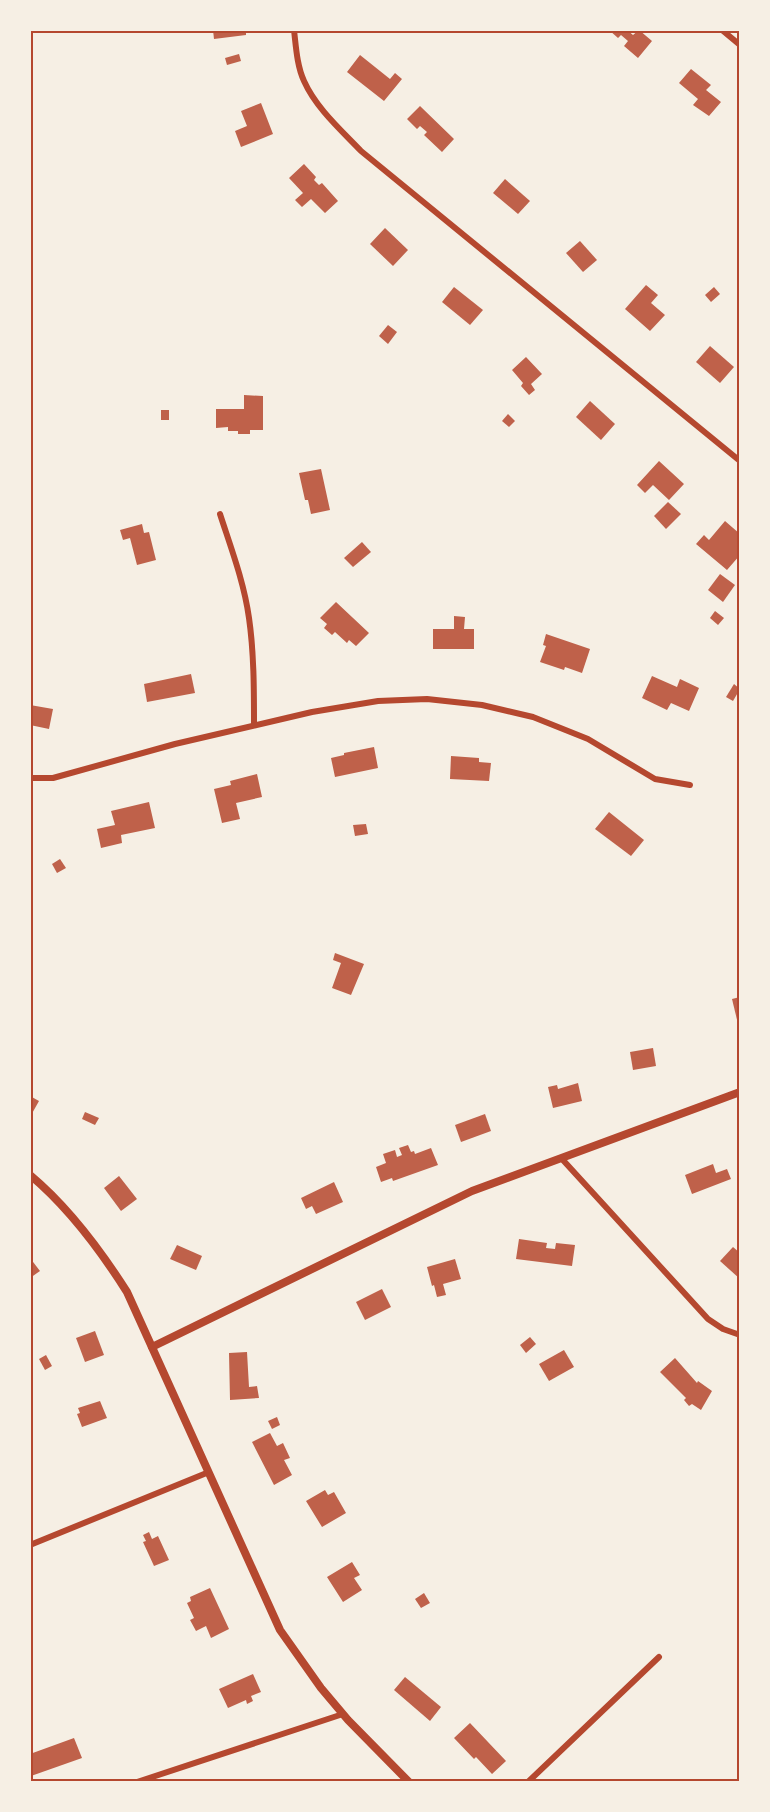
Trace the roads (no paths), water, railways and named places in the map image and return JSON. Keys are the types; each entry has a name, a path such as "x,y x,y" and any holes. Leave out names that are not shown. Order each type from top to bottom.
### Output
{"street":[{"path":"294,30 298,63 304,82 334,123 362,151 740,461"},
{"path":"722,30 740,45"},
{"path":"220,514 236,562 248,616 254,670 254,725"},
{"path":"30,778 53,778 176,744 312,711 378,700 427,699 482,705 533,717 588,739 655,779 690,785"},
{"path":"152,1347 472,1191 740,1092"},
{"path":"562,1159 708,1319 723,1329 740,1335"},
{"path":"30,1174 59,1203 107,1261 127,1292 280,1630 321,1688 343,1714 409,1782"},
{"path":"30,1545 209,1472"},
{"path":"528,1782 659,1657"},
{"path":"137,1782 343,1714"}]}
